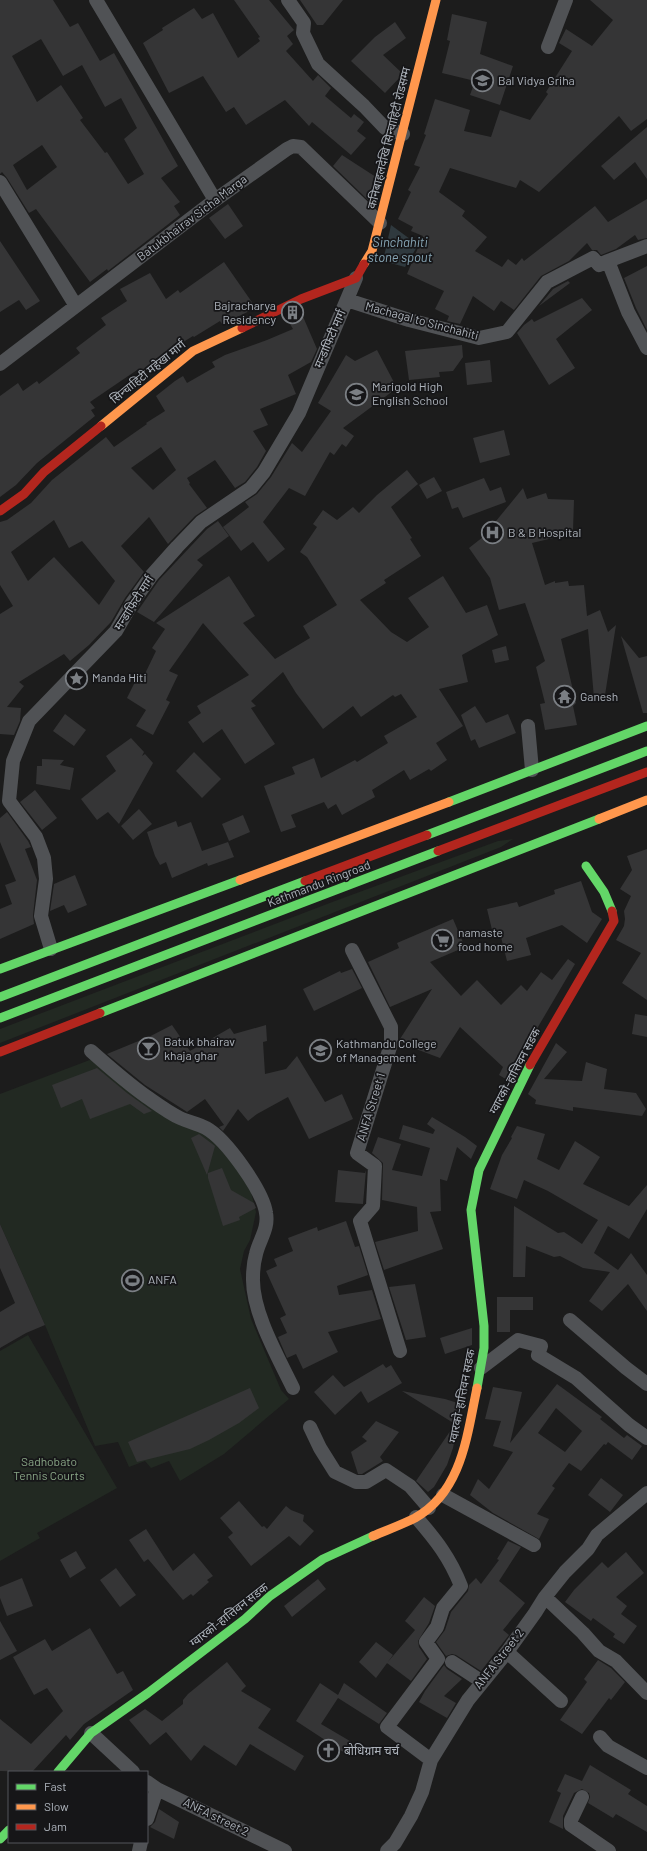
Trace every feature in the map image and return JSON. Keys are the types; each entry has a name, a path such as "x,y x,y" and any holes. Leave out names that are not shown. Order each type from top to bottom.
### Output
{"main road":[{"name":"कनिबाहलदेखि सिन्चाहिटी रोडसम्म","path":"356,278 372,251 436,0"},
{"name":"सिन्चाहिटी महेखा मार्ग","path":"0,511 24,494 44,472 193,351 301,299 356,278"},
{"path":"0,969 647,726"},
{"name":"Kathmandu Ringroad","path":"0,997 647,751"},
{"name":"Kathmandu Ringroad","path":"0,1018 647,772"},
{"path":"0,1052 647,800"},
{"name":"ग्वारको-हात्तिवन सडक","path":"59,1771 91,1733 154,1688 245,1619 270,1596 322,1559 416,1517 429,1508 443,1495 458,1470 464,1451 484,1348 484,1326 472,1231 471,1210 474,1190 479,1170 501,1122 535,1055 614,922 613,911 604,892 586,866"},
{"path":"0,1839 8,1831"}],"street":[{"path":"96,0 215,200"},
{"path":"288,0 304,23 303,33 318,64 364,106 385,128 403,134"},
{"path":"548,47 566,0"},
{"name":"Batukbhairav Sicha Marga","path":"0,364 215,200 286,149 293,146 301,147 380,223"},
{"path":"0,182 76,306"},
{"path":"647,246 608,261 628,312 647,348"},
{"name":"Machagal to Sinchahiti","path":"347,300 409,320 479,338 507,332 547,282 593,258 599,265 608,261"},
{"name":"मन्डाफिटी मार्ग","path":"51,950 41,916 46,879 44,858 36,837 5,802 13,761 29,721 116,631 132,603 152,574 176,547 201,522 251,488 264,472 299,413 356,278"},
{"path":"528,726 532,770"},
{"name":"ANFA Street 1","path":"352,950 391,1027 391,1044 357,1153 375,1166 373,1206 360,1221 400,1351"},
{"path":"91,1051 119,1076 147,1097 179,1118 207,1129 220,1139 240,1162 248,1175 266,1213 265,1232 256,1253 253,1278 254,1297 269,1338 293,1388"},
{"path":"570,1320 647,1384"},
{"path":"481,1368 518,1340 540,1346 538,1355 576,1378 629,1425 647,1438"},
{"path":"310,1427 320,1448 335,1472 356,1482 366,1482 386,1470 410,1486 429,1508"},
{"name":"ANFA Street 2","path":"387,1851 395,1843 411,1816 422,1792 431,1760 481,1681 507,1652 545,1597 565,1572 588,1549 597,1535 647,1493"},
{"path":"443,1495 534,1545"},
{"path":"416,1517 436,1540 453,1565 461,1586 443,1608 437,1627 426,1642 438,1659 387,1726 431,1760"},
{"path":"545,1597 583,1633 599,1652 616,1661 647,1693"},
{"path":"507,1652 562,1701"},
{"path":"452,1662 481,1681"},
{"path":"91,1733 132,1771"},
{"path":"600,1737 608,1746 647,1768"},
{"path":"148,1812 152,1786"},
{"name":"ANFA street 2","path":"152,1786 285,1851"},
{"path":"582,1797 571,1820 571,1825 609,1851"}],"green space":[{"path":"513,839 501,847 0,1043 0,1029 335,901 498,841"},
{"name":"ANFA","path":"95,1058 209,1136 233,1161 250,1188 256,1212 250,1240 244,1251 240,1269 251,1319 281,1390 289,1399 224,1454 180,1481 169,1461 151,1468 145,1461 129,1467 118,1442 95,1446 45,1325 0,1224 0,1094"},
{"name":"Sadhobato Tennis Courts","path":"28,1335 117,1488 37,1533 40,1538 0,1561 0,1351"}],"water":[{"name":"Sinchahiti stone spout","path":"391,225 418,245 405,267 383,261"}],"building":[{"path":"0,0 53,0 70,27 78,23 100,61 114,53 178,166 161,178 180,202 174,206 180,215 108,271 107,269 90,282 36,209 29,213 7,178 2,172 0,174","holes":["41,39 63,76 82,65 105,107 121,98 137,128 124,139 144,174 128,184 107,152 105,153 80,120 83,118 61,85 37,102 12,56","42,145 57,167 27,190 13,165"]},
{"path":"234,0 269,0 294,30 287,36 293,44 286,51 313,81 318,75 331,88 325,96 351,118 354,114 364,122 357,131 366,138 351,155 312,122 309,126 285,100 246,125 234,107 226,112 203,76 169,93 143,43 163,30 162,28 194,8 202,19 213,13 238,58 260,41 258,38 260,37"},
{"path":"300,0 343,0 323,25 317,25"},
{"path":"590,0 647,0 647,119 631,131 619,116 539,192 520,180 516,188 450,168 439,192 465,211 462,216 487,237 475,251 502,267 508,259 516,265 522,258 524,261 595,206 608,222 647,199 647,238 638,240 635,235 616,249 601,255 597,250 592,250 587,243 569,261 541,276 514,310 501,301 494,311 473,296 460,324 447,321 449,316 435,309 444,291 407,274 423,236 411,231 413,227 398,219 411,192 408,190 420,167 414,165 426,135 424,134 435,99 470,110 464,131 491,137 500,110 530,120 548,94 546,92 572,51 559,43 566,29 592,46 613,20"},
{"name":"Bal Vidya Griha","path":"452,14 487,22 480,54 513,66 500,105 470,95 475,81 442,73 450,41 447,40"},
{"path":"395,22 406,38 383,55 403,74 385,93 351,61 375,37"},
{"path":"647,127 647,179 635,162 614,180 601,166"},
{"path":"342,155 379,179 377,187 368,200 333,166"},
{"path":"228,204 243,226 225,239 209,218"},
{"path":"0,241 40,301 26,310 19,300 0,312"},
{"path":"224,262 256,308 222,324 220,321 194,337 193,336 151,362 153,365 140,374 137,370 90,402 95,408 91,410 95,416 37,463 16,485 0,497 0,396 18,383 23,391 37,381 39,384 80,353 76,348 106,325 101,318 127,301 120,289 150,273 166,299 178,290 180,293"},
{"path":"647,266 647,330 624,278"},
{"path":"568,281 570,283 539,306 553,289"},
{"path":"582,298 592,310 556,339 575,368 549,385 517,333 532,319 534,322"},
{"path":"301,312 317,349 311,362 288,375 296,394 260,409 268,425 253,431 266,451 257,467 245,482 235,488 215,460 187,478 190,483 189,484 207,508 195,516 168,544 149,517 121,546 144,572 125,598 111,622 89,645 70,661 64,654 19,682 24,686 7,707 21,708 20,721 14,735 0,734 0,614 13,606 0,585 0,522 7,520 31,503 52,480 106,437 114,447 165,411 156,396 175,381 183,376 187,383 215,367 212,362 225,355 293,329 287,319","holes":["161,447 176,470 153,490 131,468","54,520 69,548 82,541 115,581 99,605 54,557 28,581 11,552"]},
{"path":"462,345 463,357 453,371 439,372 440,377 409,380 405,351"},
{"path":"377,350 397,388 343,428 354,436 346,447 342,444 334,455 330,452 305,496 289,488 263,522 285,549 268,562 253,542 241,551 223,527 249,507 245,502 257,494 271,477 292,443 302,452 331,411 318,403 346,355 355,361"},
{"path":"490,360 492,382 467,385 465,363"},
{"path":"504,430 510,455 480,463 473,438"},
{"path":"407,470 418,484 391,507 412,538 410,539 421,556 384,580 386,583 360,600 391,632 407,642 429,627 408,598 443,576 466,613 487,605 498,635 462,655 468,682 439,689 463,726 436,743 447,760 431,771 429,769 410,780 404,770 372,790 375,797 342,815 336,804 328,809 324,802 291,815 296,827 281,832 264,786 295,774 292,767 314,758 321,778 355,760 357,762 388,743 384,736 417,717 401,694 395,697 393,695 361,717 353,706 323,729 296,693 283,672 251,701 256,706 251,708 275,744 245,764 222,729 203,743 188,722 201,713 197,706 249,675 203,623 169,671 178,675 166,700 170,702 153,735 136,726 146,710 127,698 135,682 140,684 156,651 152,648 165,629 156,623 229,576 255,616 243,623 275,659 310,638 303,626 337,605 307,557 300,552 317,527 313,524 323,510 337,520 353,507 359,513 377,495"},
{"path":"434,477 442,491 427,499 419,485"},
{"path":"484,478 490,491 501,487 506,502 463,518 458,507 452,509 446,492"},
{"path":"523,488 527,499 546,493 548,499 574,500 573,531 551,531 553,538 532,543 545,585 555,581 555,583 568,581 569,586 584,585 587,616 600,610 608,632 616,625 605,695 594,698 588,629 561,639 576,703 573,706 577,725 545,730 540,704 545,703 536,667 545,661 525,603 499,610 490,578 469,548 483,537"},
{"path":"218,521 229,536 197,560 203,565 154,622 137,612 159,580 207,529"},
{"path":"621,636 639,658 647,656 647,713 643,713"},
{"path":"506,646 509,660 495,663 492,650"},
{"path":"475,706 486,723 508,714 516,733 479,748 475,739 471,741 461,715"},
{"path":"65,714 86,730 74,746 53,731"},
{"path":"131,738 144,752 142,756 145,754 153,763 119,824 108,812 97,820 81,799 116,771 106,756"},
{"path":"194,752 221,779 202,798 176,771"},
{"path":"42,759 64,760 60,765 74,768 70,790 36,784 37,766 42,766"},
{"path":"35,790 57,818 42,830 20,802"},
{"path":"139,809 152,824 133,840 121,826"},
{"path":"7,812 31,847 25,849 37,880 33,915 34,924 0,939 0,909 12,904 5,885 16,881 0,842 0,818"},
{"path":"243,815 250,832 229,841 222,824"},
{"path":"176,821 178,827 191,822 202,851 228,842 234,857 208,866 207,863 172,878 166,862 160,865 155,856 147,832"},
{"path":"647,849 647,1000 622,983 641,953 616,940 624,926 624,911 631,896 620,889 632,870 627,856"},
{"path":"75,875 87,905 68,913 64,905 50,911 54,884"},
{"path":"581,881 592,912 602,919 587,943 562,925 526,938 531,955 507,961 501,937 494,938 487,909 517,902 519,907 555,894 554,890"},
{"path":"453,919 465,947 430,962 461,996 477,980 501,1005 521,985 527,991 541,972 552,980 568,959 575,964 525,1049 509,1081 499,1075 503,1067 460,1027 440,1058 400,1043 400,1039 432,989 390,1007 368,962 399,948 397,943"},
{"path":"352,969 362,988 314,1011 303,989 340,971 341,973"},
{"path":"635,1014 647,1016 647,1037 632,1034"},
{"path":"172,1025 190,1051 230,1028 234,1034 266,1025 267,1041 263,1042 265,1074 286,1069 297,1056 325,1102 342,1094 353,1119 309,1139 288,1097 257,1114 248,1121 238,1109 223,1131 219,1127 224,1125 205,1099 187,1112 145,1085 107,1054 141,1041"},
{"path":"556,1043 567,1052 544,1079 582,1081 586,1062 607,1069 604,1089 636,1093 646,1109 642,1116 573,1107 573,1111 535,1104 536,1100 528,1094"},
{"path":"97,1068 127,1093 152,1111 144,1114 130,1104 90,1119 82,1099 61,1108 52,1085"},
{"path":"432,1117 477,1146 471,1159 457,1147 447,1181 440,1179 441,1211 430,1212 443,1249 384,1270 375,1242 418,1231 417,1207 382,1200 383,1163 372,1153 378,1137 401,1144 392,1170 422,1176 430,1148 399,1139 403,1125 433,1134 435,1130 427,1124"},
{"path":"517,1126 545,1134 537,1159 559,1170 575,1141 600,1157 583,1184 629,1206 647,1185 647,1209 629,1239 608,1226 594,1253 618,1270 631,1253 647,1275 647,1311 628,1284 602,1311 589,1301 610,1272 583,1268 560,1256 554,1257 526,1246 525,1277 513,1277 514,1206 558,1233 564,1232 582,1244 598,1220 548,1191 524,1180 517,1199 490,1189 502,1155"},
{"path":"199,1134 215,1146 207,1175 191,1138"},
{"path":"222,1168 231,1190 254,1203 256,1208 239,1217 240,1220 223,1226 208,1178 208,1173"},
{"path":"338,1170 365,1173 366,1170 363,1204 335,1202"},
{"path":"346,1221 355,1247 359,1246 368,1275 337,1286 339,1295 372,1290 381,1319 328,1332 338,1352 303,1369 296,1354 287,1358 278,1337 287,1333 280,1318 286,1315 266,1271 277,1266 274,1259 293,1251 288,1238 317,1227 318,1231"},
{"path":"0,1224 45,1325 26,1333 0,1348 0,1312 15,1303 0,1268"},
{"path":"415,1284 426,1337 406,1340 389,1287"},
{"path":"497,1297 533,1297 533,1310 510,1310 510,1332 497,1332"},
{"path":"472,1328 472,1345 445,1354 440,1338"},
{"path":"383,1364 386,1368 391,1365 402,1383 368,1403 361,1391 335,1415 314,1392 333,1375 344,1387"},
{"path":"557,1384 602,1417 600,1419 624,1438 627,1435 642,1446 632,1460 608,1442 606,1445 604,1444 581,1471 569,1463 552,1486 555,1488 537,1514 549,1519 539,1539 493,1513 470,1495 478,1479 489,1489 513,1452 493,1446 501,1421 485,1419 493,1387 522,1392 510,1443","holes":["556,1408 582,1431 565,1452 538,1433"]},
{"path":"250,1388 259,1408 239,1423 190,1449 137,1462 128,1442"},
{"path":"402,1391 445,1399 461,1404 453,1448 447,1465 434,1487 428,1492 416,1481 455,1424"},
{"path":"376,1421 399,1432 380,1457 383,1461 362,1474 358,1474 351,1452 367,1441 362,1437"},
{"path":"601,1478 623,1495 610,1512 588,1495"},
{"path":"239,1501 262,1527 264,1526 267,1529 286,1506 291,1510 304,1515 303,1521 314,1531 300,1546 289,1536 251,1566 228,1537 233,1533 220,1518"},
{"path":"146,1529 173,1571 194,1553 213,1576 207,1580 209,1582 193,1596 191,1594 183,1600 148,1559 144,1562 129,1540"},
{"path":"508,1541 521,1547 499,1581 525,1603 503,1630 509,1635 481,1671 456,1655 452,1654 446,1656 436,1642 445,1630 451,1612 468,1591 469,1585 476,1578 481,1584 499,1560 497,1559"},
{"path":"76,1551 86,1568 70,1578 60,1560"},
{"path":"626,1552 644,1573 616,1597 627,1606 621,1614 637,1626 624,1644 613,1637 615,1634 593,1618 591,1621 565,1602 574,1590 602,1562 608,1568"},
{"path":"116,1568 136,1595 120,1607 100,1580"},
{"path":"22,1578 33,1606 7,1616 0,1598 0,1587"},
{"path":"318,1579 326,1589 292,1617 284,1606"},
{"path":"424,1597 435,1606 429,1623 418,1641 419,1647 427,1659 411,1681 387,1663 415,1630 405,1621"},
{"path":"0,1621 17,1651 0,1660"},
{"path":"90,1628 117,1674 123,1671 133,1690 84,1724 70,1740 66,1735 33,1771 0,1771 0,1719 31,1744 63,1711 47,1688 34,1695 13,1657 45,1639 52,1651"},
{"path":"376,1642 393,1655 376,1678 359,1662"},
{"path":"598,1660 611,1668 625,1682 611,1700 609,1698 582,1734 560,1720 587,1682 584,1679"},
{"path":"227,1662 246,1686 241,1691 271,1709 258,1728 304,1756 295,1771 250,1744 236,1766 204,1745 191,1761 166,1732 150,1745 129,1720 145,1709 162,1721 183,1704 183,1700 188,1694"},
{"path":"444,1665 447,1669 462,1679 444,1696 456,1703 447,1718 419,1702"},
{"path":"320,1683 338,1695 344,1683 387,1713 379,1724 338,1698 321,1724 355,1744 348,1755 296,1721"},
{"path":"590,1765 631,1790 628,1794 647,1806 647,1832 616,1814 613,1818 588,1803 590,1797 589,1793 582,1789 574,1793 563,1816 563,1829 549,1822 561,1793 557,1791 565,1774 582,1781"},
{"path":"159,1809 179,1822 174,1839 150,1827 155,1822"}],"traffic: fast":[{"path":"449,802 647,726"},
{"path":"427,835 647,751"},
{"path":"100,1013 599,819"},
{"path":"0,1018 438,851"},
{"path":"586,866 604,892 612,911"},
{"path":"0,969 240,880"},
{"path":"0,997 305,881"},
{"path":"477,1388 484,1348 484,1326 471,1210 479,1170 530,1065"},
{"path":"59,1771 91,1733 148,1693 245,1619 270,1596 323,1559 373,1536"},
{"path":"0,1839 8,1831"}],"traffic: slow":[{"path":"364,264 372,251 436,0"},
{"path":"101,426 193,351 242,328"},
{"path":"599,819 647,800"},
{"path":"240,880 449,802"},
{"path":"373,1536 415,1518 431,1507 443,1493 453,1478 460,1461 470,1424 477,1388"}],"traffic: jam":[{"path":"242,328 301,299 356,278 364,264"},
{"path":"0,511 24,494 44,472 101,426"},
{"path":"438,851 647,772"},
{"path":"305,881 427,835"},
{"path":"530,1065 614,921 612,911"},
{"path":"0,1052 100,1013"}],"place":[{"name":"Bal Vidya Griha","path":"482,81"},
{"name":"Bajracharya Residency","path":"292,313"},
{"name":"Marigold High English School","path":"357,394"},
{"name":"B & B Hospital","path":"492,533"},
{"name":"Manda Hiti","path":"77,678"},
{"name":"Ganesh","path":"565,697"},
{"name":"namaste food home","path":"442,940"},
{"name":"Batuk bhairav khaja ghar","path":"149,1049"},
{"name":"Kathmandu College of Management","path":"320,1051"},
{"name":"ANFA","path":"133,1280"},
{"name":"बोधिग्राम चर्च","path":"329,1751"}]}
